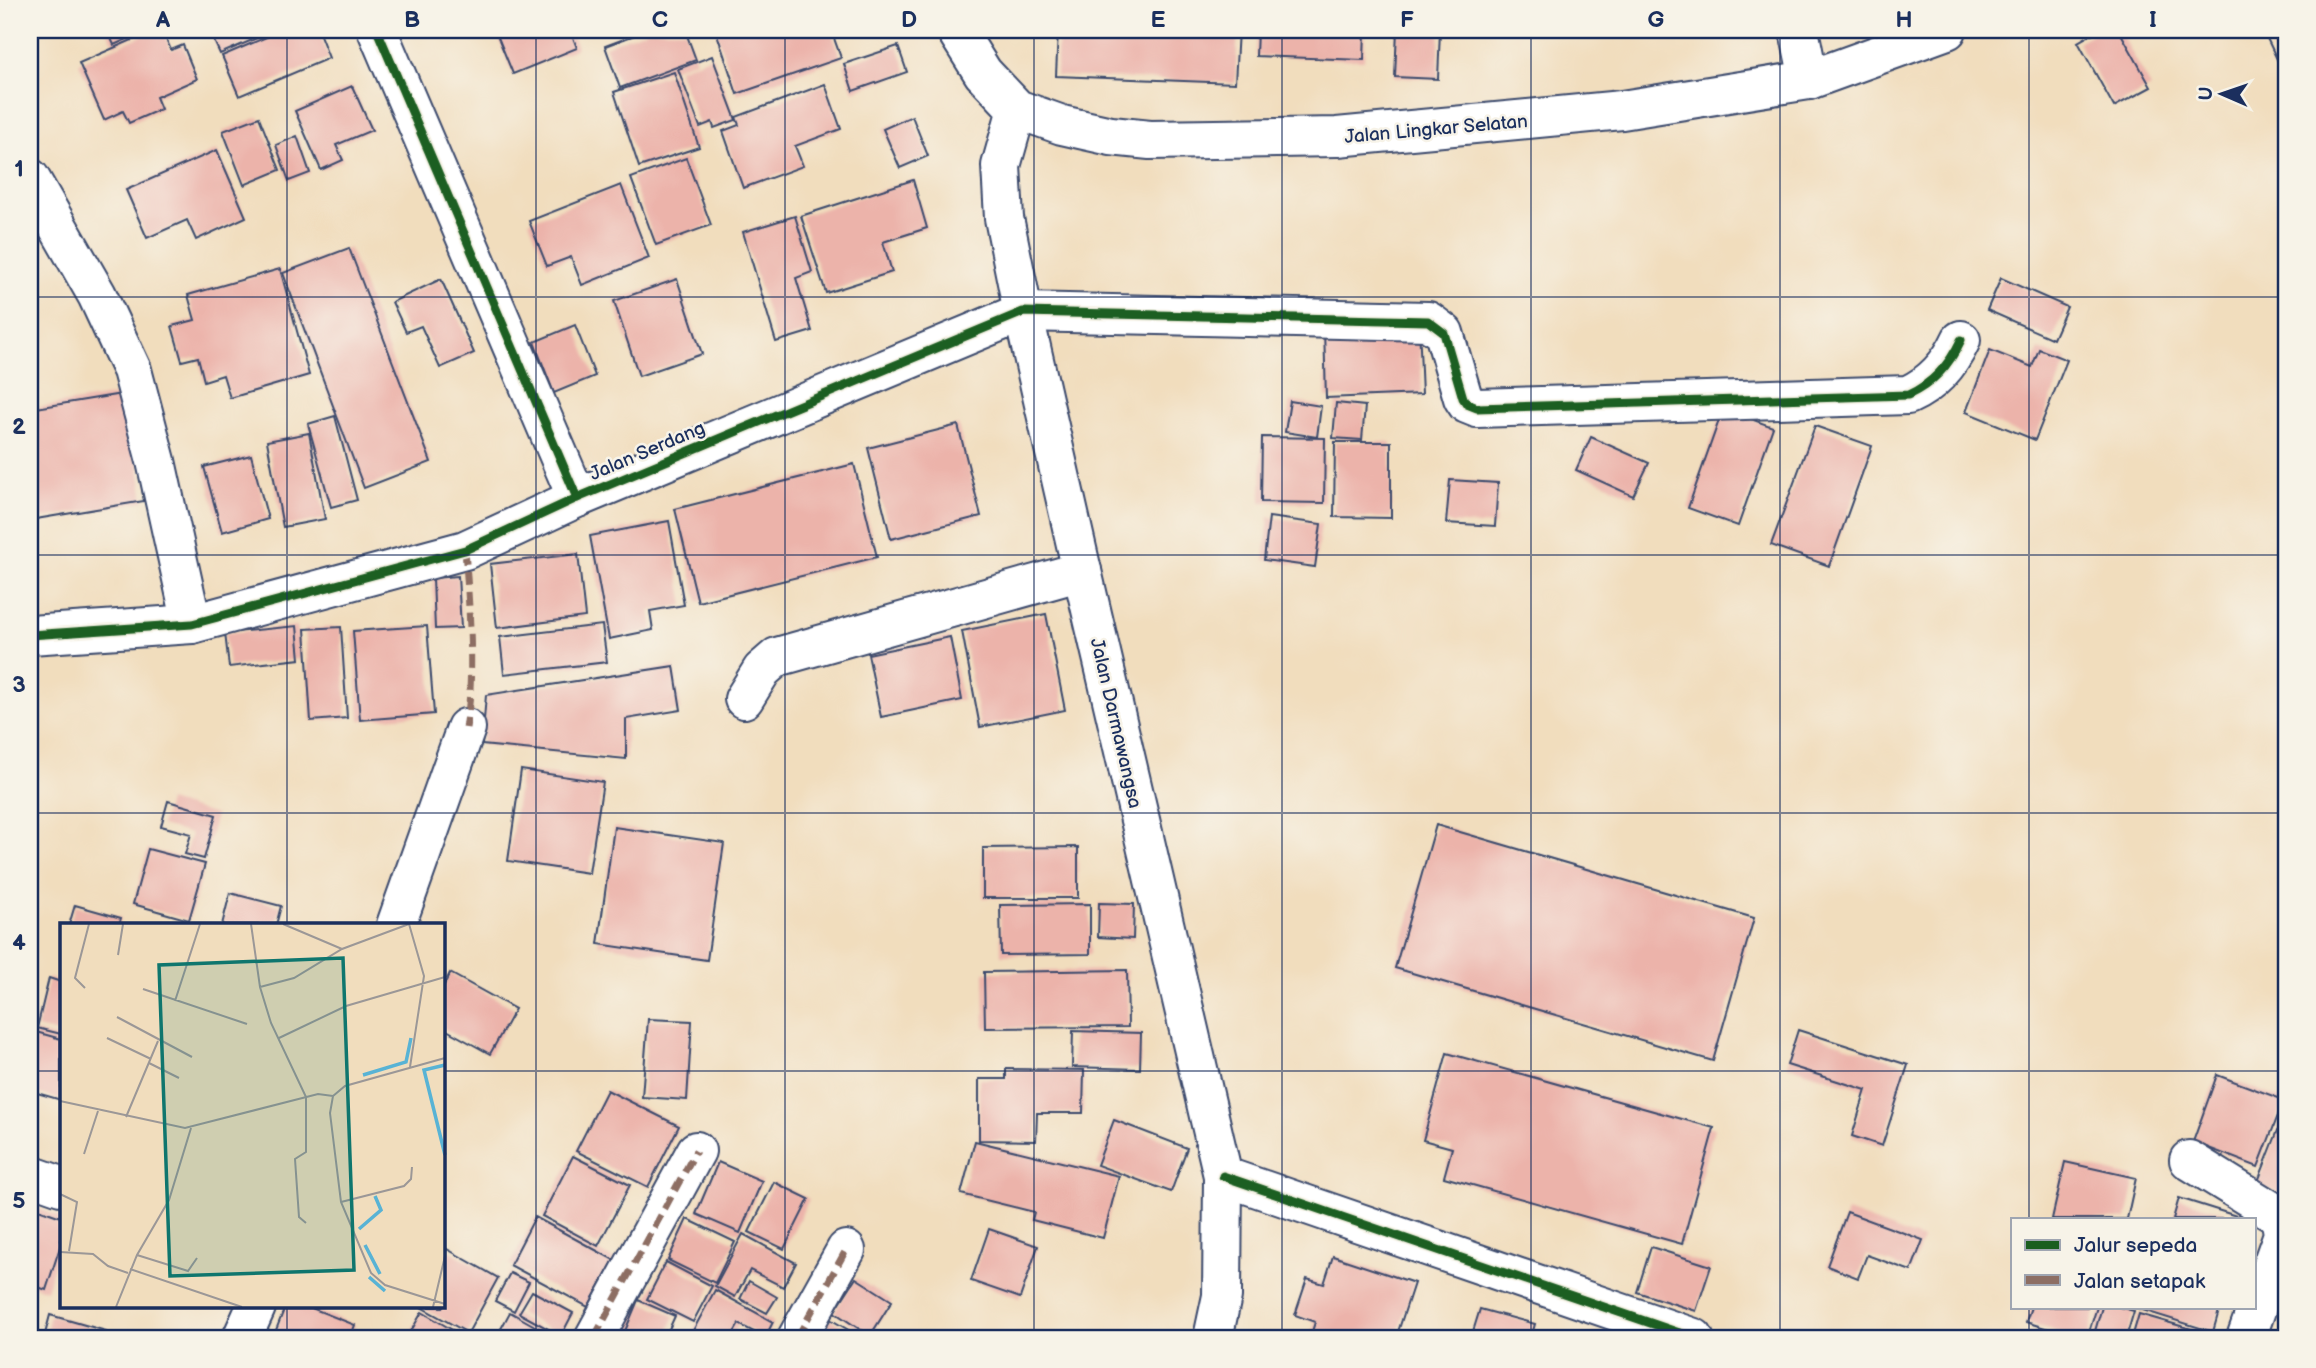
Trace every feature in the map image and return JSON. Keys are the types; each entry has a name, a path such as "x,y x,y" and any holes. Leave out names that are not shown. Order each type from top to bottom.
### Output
{"main road":[{"path":"377,30 577,498"},
{"name":"Jalan Lingkar Selatan","path":"956,30 983,73 1017,109 1087,131 1150,140 1337,137 1622,110 1809,80 1947,30"},
{"path":"1799,30 1809,80"},
{"name":"Jalan Darmawangsa","path":"1017,109 1001,166 1004,218 1082,571 1223,1176 1222,1296 1213,1338"},
{"path":"30,178 97,295 132,370 156,461 192,624"},
{"path":"1023,312 1428,321 1444,333 1463,398 1467,404 1477,408 1908,396 1927,387 1955,354 1961,340"},
{"name":"Jalan Serdang","path":"30,635 192,624 465,550 577,498 1023,312"},
{"path":"744,699 762,670 777,657 1082,571"},
{"path":"397,923 466,728"},
{"path":"594,1338 696,1151"},
{"path":"2189,1160 2275,1213 2281,1221 2283,1234 2246,1338"},
{"path":"30,1175 60,1186"},
{"path":"1223,1176 1694,1338"},
{"path":"797,1338 846,1250"},
{"path":"242,1338 256,1308"}],"building":[{"path":"107,30 147,30 114,45"},
{"path":"155,30 162,30 171,50 183,45 197,79 156,97 161,109 129,123 123,111 104,120 79,63"},
{"path":"209,30 275,30 220,54"},
{"path":"283,30 318,30 329,58 239,96 222,56"},
{"path":"495,30 570,30 577,48 513,74"},
{"path":"648,30 685,30 696,60 620,88 605,46"},
{"path":"831,30 841,58 737,94 716,31"},
{"path":"1058,30 1238,30 1235,83 1056,76"},
{"path":"1257,30 1365,30 1364,60 1256,56"},
{"path":"1397,30 1440,30 1438,79 1395,77"},
{"path":"2099,30 2119,30 2151,87 2114,107 2078,42"},
{"path":"2263,30 2286,30 2286,78"},
{"path":"898,46 907,72 853,91 844,64"},
{"path":"712,56 736,120 714,128 712,122 700,127 678,69"},
{"path":"674,72 699,147 639,167 614,92"},
{"path":"825,84 841,129 795,146 803,166 743,188 723,131 739,125 736,117"},
{"path":"352,86 372,130 336,145 343,160 321,170 295,111"},
{"path":"912,116 928,156 900,168 883,129"},
{"path":"259,117 280,170 244,185 223,131"},
{"path":"297,136 310,173 289,181 276,145"},
{"path":"217,150 246,217 196,240 187,220 147,238 126,190"},
{"path":"686,158 711,225 656,245 631,178"},
{"path":"913,180 927,228 883,242 892,272 826,293 801,216"},
{"path":"621,185 649,258 582,285 571,257 547,266 529,221"},
{"path":"795,216 812,272 796,278 812,331 776,342 743,232"},
{"path":"349,248 431,462 364,488 283,273"},
{"path":"280,269 309,375 230,398 223,375 204,381 198,357 182,361 172,326 195,320 188,295"},
{"path":"2001,278 2067,307 2053,339 1987,310"},
{"path":"441,279 474,353 440,368 421,326 406,332 392,302"},
{"path":"677,279 702,354 639,376 614,301"},
{"path":"575,325 595,376 554,393 534,342"},
{"path":"1419,325 1422,394 1326,398 1324,328"},
{"path":"2039,349 2067,360 2035,440 1966,412 1990,350 2032,367"},
{"path":"128,393 144,501 30,520 30,409"},
{"path":"1290,401 1321,406 1317,437 1285,432"},
{"path":"1336,403 1365,406 1362,440 1333,438"},
{"path":"1723,409 1773,427 1738,526 1688,508"},
{"path":"335,416 357,500 331,507 308,424"},
{"path":"958,425 981,516 891,539 868,448"},
{"path":"1815,426 1872,446 1829,566 1771,545"},
{"path":"309,433 325,519 283,527 267,441"},
{"path":"1262,437 1325,438 1324,503 1261,502"},
{"path":"1591,437 1649,463 1633,496 1576,470"},
{"path":"1335,442 1391,442 1391,518 1334,517"},
{"path":"251,455 268,519 222,532 204,467"},
{"path":"854,464 877,557 698,602 675,509"},
{"path":"1450,480 1498,483 1495,526 1446,523"},
{"path":"1269,517 1321,524 1315,567 1264,560"},
{"path":"669,521 684,605 650,611 653,630 609,639 590,536"},
{"path":"578,554 585,617 497,628 490,564"},
{"path":"458,576 461,628 435,629 433,578"},
{"path":"1046,614 1065,710 980,727 962,631"},
{"path":"602,625 607,662 504,674 500,637"},
{"path":"297,626 300,659 229,667 225,633"},
{"path":"427,626 434,714 360,720 353,631"},
{"path":"341,627 347,718 311,721 305,629"},
{"path":"950,637 962,700 881,717 868,654"},
{"path":"674,666 681,710 626,719 626,759 482,745 486,695"},
{"path":"521,770 603,782 589,873 508,861"},
{"path":"168,801 216,815 204,859 185,854 191,834 161,826"},
{"path":"1436,825 1754,918 1713,1061 1395,968"},
{"path":"614,827 724,843 707,960 598,944"},
{"path":"1078,847 1078,898 983,898 983,848"},
{"path":"148,849 205,864 189,920 133,904"},
{"path":"230,893 281,906 277,923 222,923"},
{"path":"1099,903 1134,904 1133,939 1098,937"},
{"path":"1090,904 1090,954 1001,955 1000,905"},
{"path":"75,905 121,918 120,923 70,923"},
{"path":"1127,970 1128,1027 985,1028 984,972"},
{"path":"450,973 515,1009 490,1054 444,1029 444,985"},
{"path":"49,978 60,982 60,1034 37,1028"},
{"path":"648,1019 692,1021 687,1100 642,1097"},
{"path":"1798,1030 1908,1065 1882,1146 1852,1136 1866,1090 1787,1065"},
{"path":"1073,1031 1141,1033 1140,1069 1072,1067"},
{"path":"36,1032 60,1039 60,1100 30,1091 30,1054"},
{"path":"1447,1053 1714,1128 1682,1244 1444,1177 1452,1148 1423,1140"},
{"path":"1006,1069 1084,1070 1083,1113 1037,1113 1036,1141 979,1140 979,1079 1006,1079"},
{"path":"2217,1075 2284,1100 2258,1167 2193,1142"},
{"path":"607,1090 679,1126 648,1187 576,1151"},
{"path":"2286,1110 2286,1196 2257,1184"},
{"path":"1114,1120 1187,1148 1171,1192 1097,1165"},
{"path":"975,1141 1119,1176 1103,1238 1032,1220 1034,1212 961,1194"},
{"path":"573,1156 630,1185 598,1246 542,1216"},
{"path":"718,1162 762,1181 740,1233 696,1214"},
{"path":"2065,1162 2136,1178 2127,1218 2052,1218"},
{"path":"774,1182 809,1199 784,1249 749,1232"},
{"path":"2179,1198 2243,1218 2173,1218"},
{"path":"30,1206 60,1217 60,1247 46,1290 30,1284"},
{"path":"1847,1212 1923,1240 1911,1271 1867,1255 1858,1278 1827,1266"},
{"path":"535,1217 614,1260 588,1307 510,1265"},
{"path":"687,1219 735,1242 715,1283 668,1260"},
{"path":"989,1229 1038,1246 1020,1298 971,1281"},
{"path":"743,1234 796,1263 783,1287 750,1270 735,1297 715,1286"},
{"path":"1651,1247 1711,1266 1696,1311 1637,1292"},
{"path":"447,1249 498,1278 468,1333 423,1308 444,1308 444,1254"},
{"path":"1333,1256 1414,1283 1396,1338 1310,1338 1315,1322 1295,1315 1307,1279 1324,1284"},
{"path":"666,1262 712,1286 693,1322 647,1299"},
{"path":"510,1273 529,1282 514,1311 495,1301"},
{"path":"856,1278 892,1301 870,1336 834,1312"},
{"path":"749,1281 777,1297 767,1313 740,1299"},
{"path":"715,1290 773,1322 765,1338 739,1324 731,1338 711,1335 710,1338 689,1338"},
{"path":"532,1291 573,1313 561,1336 519,1313"},
{"path":"638,1300 675,1316 665,1338 641,1338 625,1331"},
{"path":"285,1308 312,1308 355,1325 350,1338 273,1338"},
{"path":"2031,1308 2097,1308 2087,1338 2077,1338 2026,1322"},
{"path":"2102,1308 2134,1311 2126,1338 2093,1338"},
{"path":"2140,1308 2220,1308 2213,1332"},
{"path":"1480,1309 1535,1324 1531,1338 1471,1338"},
{"path":"422,1312 466,1338 407,1338"},
{"path":"510,1312 556,1338 496,1338"},
{"path":"2139,1314 2212,1335 2211,1338 2132,1338"},
{"path":"50,1315 106,1331 104,1338 44,1338"},
{"path":"830,1319 862,1338 818,1338"}],"marked path":[{"path":"465,550 471,663 466,728"},
{"path":"594,1338 696,1151"},
{"path":"797,1338 846,1250"}],"cycle path":[{"path":"377,30 577,498"},
{"path":"30,635 192,624 465,550 577,498 1023,312 1428,321 1444,333 1463,398 1467,404 1477,408 1908,395 1939,372 1961,340"},
{"path":"1223,1176 1694,1338"}]}
